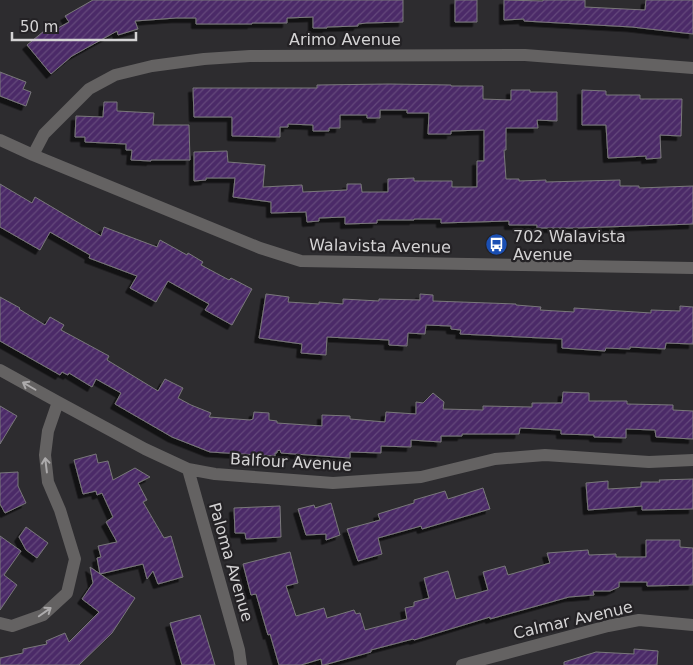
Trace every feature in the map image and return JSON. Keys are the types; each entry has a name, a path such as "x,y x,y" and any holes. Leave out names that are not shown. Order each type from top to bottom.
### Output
{"street":[{"name":"Arimo Avenue","path":"33,155 44,134 89,89 115,75 152,66 195,60 250,56 525,56 693,68"},
{"name":"Walavista Avenue","path":"0,140 260,248 302,261 693,268"},
{"name":"Balfour Avenue","path":"0,370 145,450 188,469 215,474 333,483 421,478 495,458 545,455 649,462 693,460"},
{"path":"0,622 12,626 43,615 67,593 75,558 60,510 48,482 45,456 48,431 58,402"},
{"name":"Paloma Avenue","path":"188,469 239,650 241,665"},
{"name":"Calmar Avenue","path":"462,665 608,626 639,620 693,625"}],"building":[{"path":"93,0 403,0 403,22 313,28 313,17 287,18 287,23 252,24 196,24 196,18 135,21 138,29 118,35 117,31 72,56 51,74 27,45 44,31 47,34 69,22 65,16"},
{"path":"455,0 477,0 477,22 455,22"},
{"path":"504,0 585,0 585,7 645,10 646,0 693,0 693,34 632,27 524,21 524,19 504,20"},
{"path":"0,72 26,82 23,89 31,92 26,106 0,96"},
{"path":"317,85 483,86 483,99 511,100 511,90 557,92 557,121 537,120 538,128 506,128 506,150 504,150 506,179 519,179 519,181 546,180 546,182 620,180 620,186 639,186 639,188 693,186 693,224 537,228 537,225 509,225 509,221 441,223 441,219 377,220 377,223 345,224 345,217 319,218 319,221 307,222 306,212 271,213 271,202 233,197 235,178 206,178 206,180 194,181 194,152 227,151 228,162 265,165 263,187 302,185 303,192 347,190 347,184 361,184 362,192 388,192 388,179 414,178 414,181 452,181 452,187 477,187 477,161 484,161 484,130 451,131 451,134 428,134 429,113 407,113 407,110 380,110 380,118 367,118 367,115 340,115 340,128 329,128 329,131 313,131 313,125 288,124 288,127 280,127 280,137 232,136 232,117 194,117 193,88 317,88"},
{"path":"582,90 606,91 606,95 640,95 640,99 682,99 681,136 660,135 661,158 646,159 646,156 608,158 606,125 582,125"},
{"path":"104,102 117,102 117,111 154,113 153,125 189,125 190,160 131,160 132,150 126,150 126,144 85,142 85,137 75,137 76,116 103,117"},
{"path":"0,184 32,203 35,197 101,236 104,227 157,247 160,240 187,255 188,253 203,262 201,265 229,280 231,278 252,289 232,325 205,310 209,304 168,281 156,302 130,288 137,276 89,258 90,255 50,232 40,250 0,227"},
{"path":"266,294 289,297 288,302 343,304 343,299 379,301 379,299 420,300 420,294 433,295 433,301 516,304 541,307 540,310 574,312 574,308 651,313 651,310 680,311 680,306 693,307 693,344 666,343 665,349 630,347 630,349 606,348 605,351 562,348 562,339 460,334 461,330 451,329 451,326 426,325 425,334 408,333 407,346 389,345 389,340 327,337 326,355 301,353 302,344 259,338"},
{"path":"0,297 45,325 50,317 64,325 61,330 109,356 107,360 158,391 165,379 183,388 178,398 211,413 209,417 250,420 253,419 254,412 269,413 269,420 277,421 277,423 322,426 322,415 350,416 350,419 385,422 386,412 416,414 416,402 423,403 433,393 444,402 443,409 483,410 483,406 532,407 532,403 562,403 563,392 589,393 589,401 627,401 627,404 673,405 673,410 693,411 693,439 656,437 655,430 626,429 626,438 561,434 561,430 520,428 519,434 441,436 441,442 411,440 411,447 381,446 381,453 350,452 350,458 281,453 280,450 275,453 275,456 210,452 172,437 115,404 121,393 96,379 92,387 69,373 68,375 62,372 60,375 0,341"},
{"path":"0,406 17,416 0,444"},
{"path":"96,454 98,463 108,461 113,480 135,468 150,477 138,483 147,500 143,502 164,538 171,536 183,577 158,584 153,571 147,579 143,564 100,574 97,558 101,557 98,546 117,542 106,522 113,517 102,493 97,495 96,491 83,494 74,460"},
{"path":"18,472 18,486 26,503 5,513 0,504 0,473"},
{"path":"693,479 693,509 642,510 642,506 588,510 586,483 608,481 608,489 641,487 641,482"},
{"path":"483,488 490,509 422,529 421,526 378,538 382,554 358,561 347,529 380,520 378,514 414,503 414,500 445,491 448,499"},
{"path":"331,503 340,535 326,540 326,534 306,535 298,509 314,505 315,508"},
{"path":"280,506 281,537 246,539 245,533 235,533 234,508"},
{"path":"26,527 48,543 37,558 26,550 19,537"},
{"path":"0,536 21,551 4,575 17,585 0,610"},
{"path":"646,540 680,540 680,547 693,548 693,585 647,586 647,582 619,582 619,587 610,591 593,591 594,595 569,597 490,619 490,617 324,665 322,665 321,659 301,665 279,665 256,594 251,595 243,564 290,552 298,583 286,586 296,616 324,608 327,618 354,610 356,614 360,613 365,630 407,619 405,608 414,606 414,602 429,598 424,578 448,571 456,599 488,590 483,572 505,566 508,575 550,563 547,553 588,550 589,555 616,554 616,557 646,557"},
{"path":"90,567 135,598 112,633 79,665 0,665 0,658 23,653 23,649 47,644 46,641 65,633 69,642 99,612 82,599 93,583"},
{"path":"200,615 215,665 182,665 170,623"},
{"path":"634,649 658,651 657,665 564,665 564,662 596,652 634,654"}],"place":[{"name":"702 Walavista Avenue","path":"497,245"}]}
